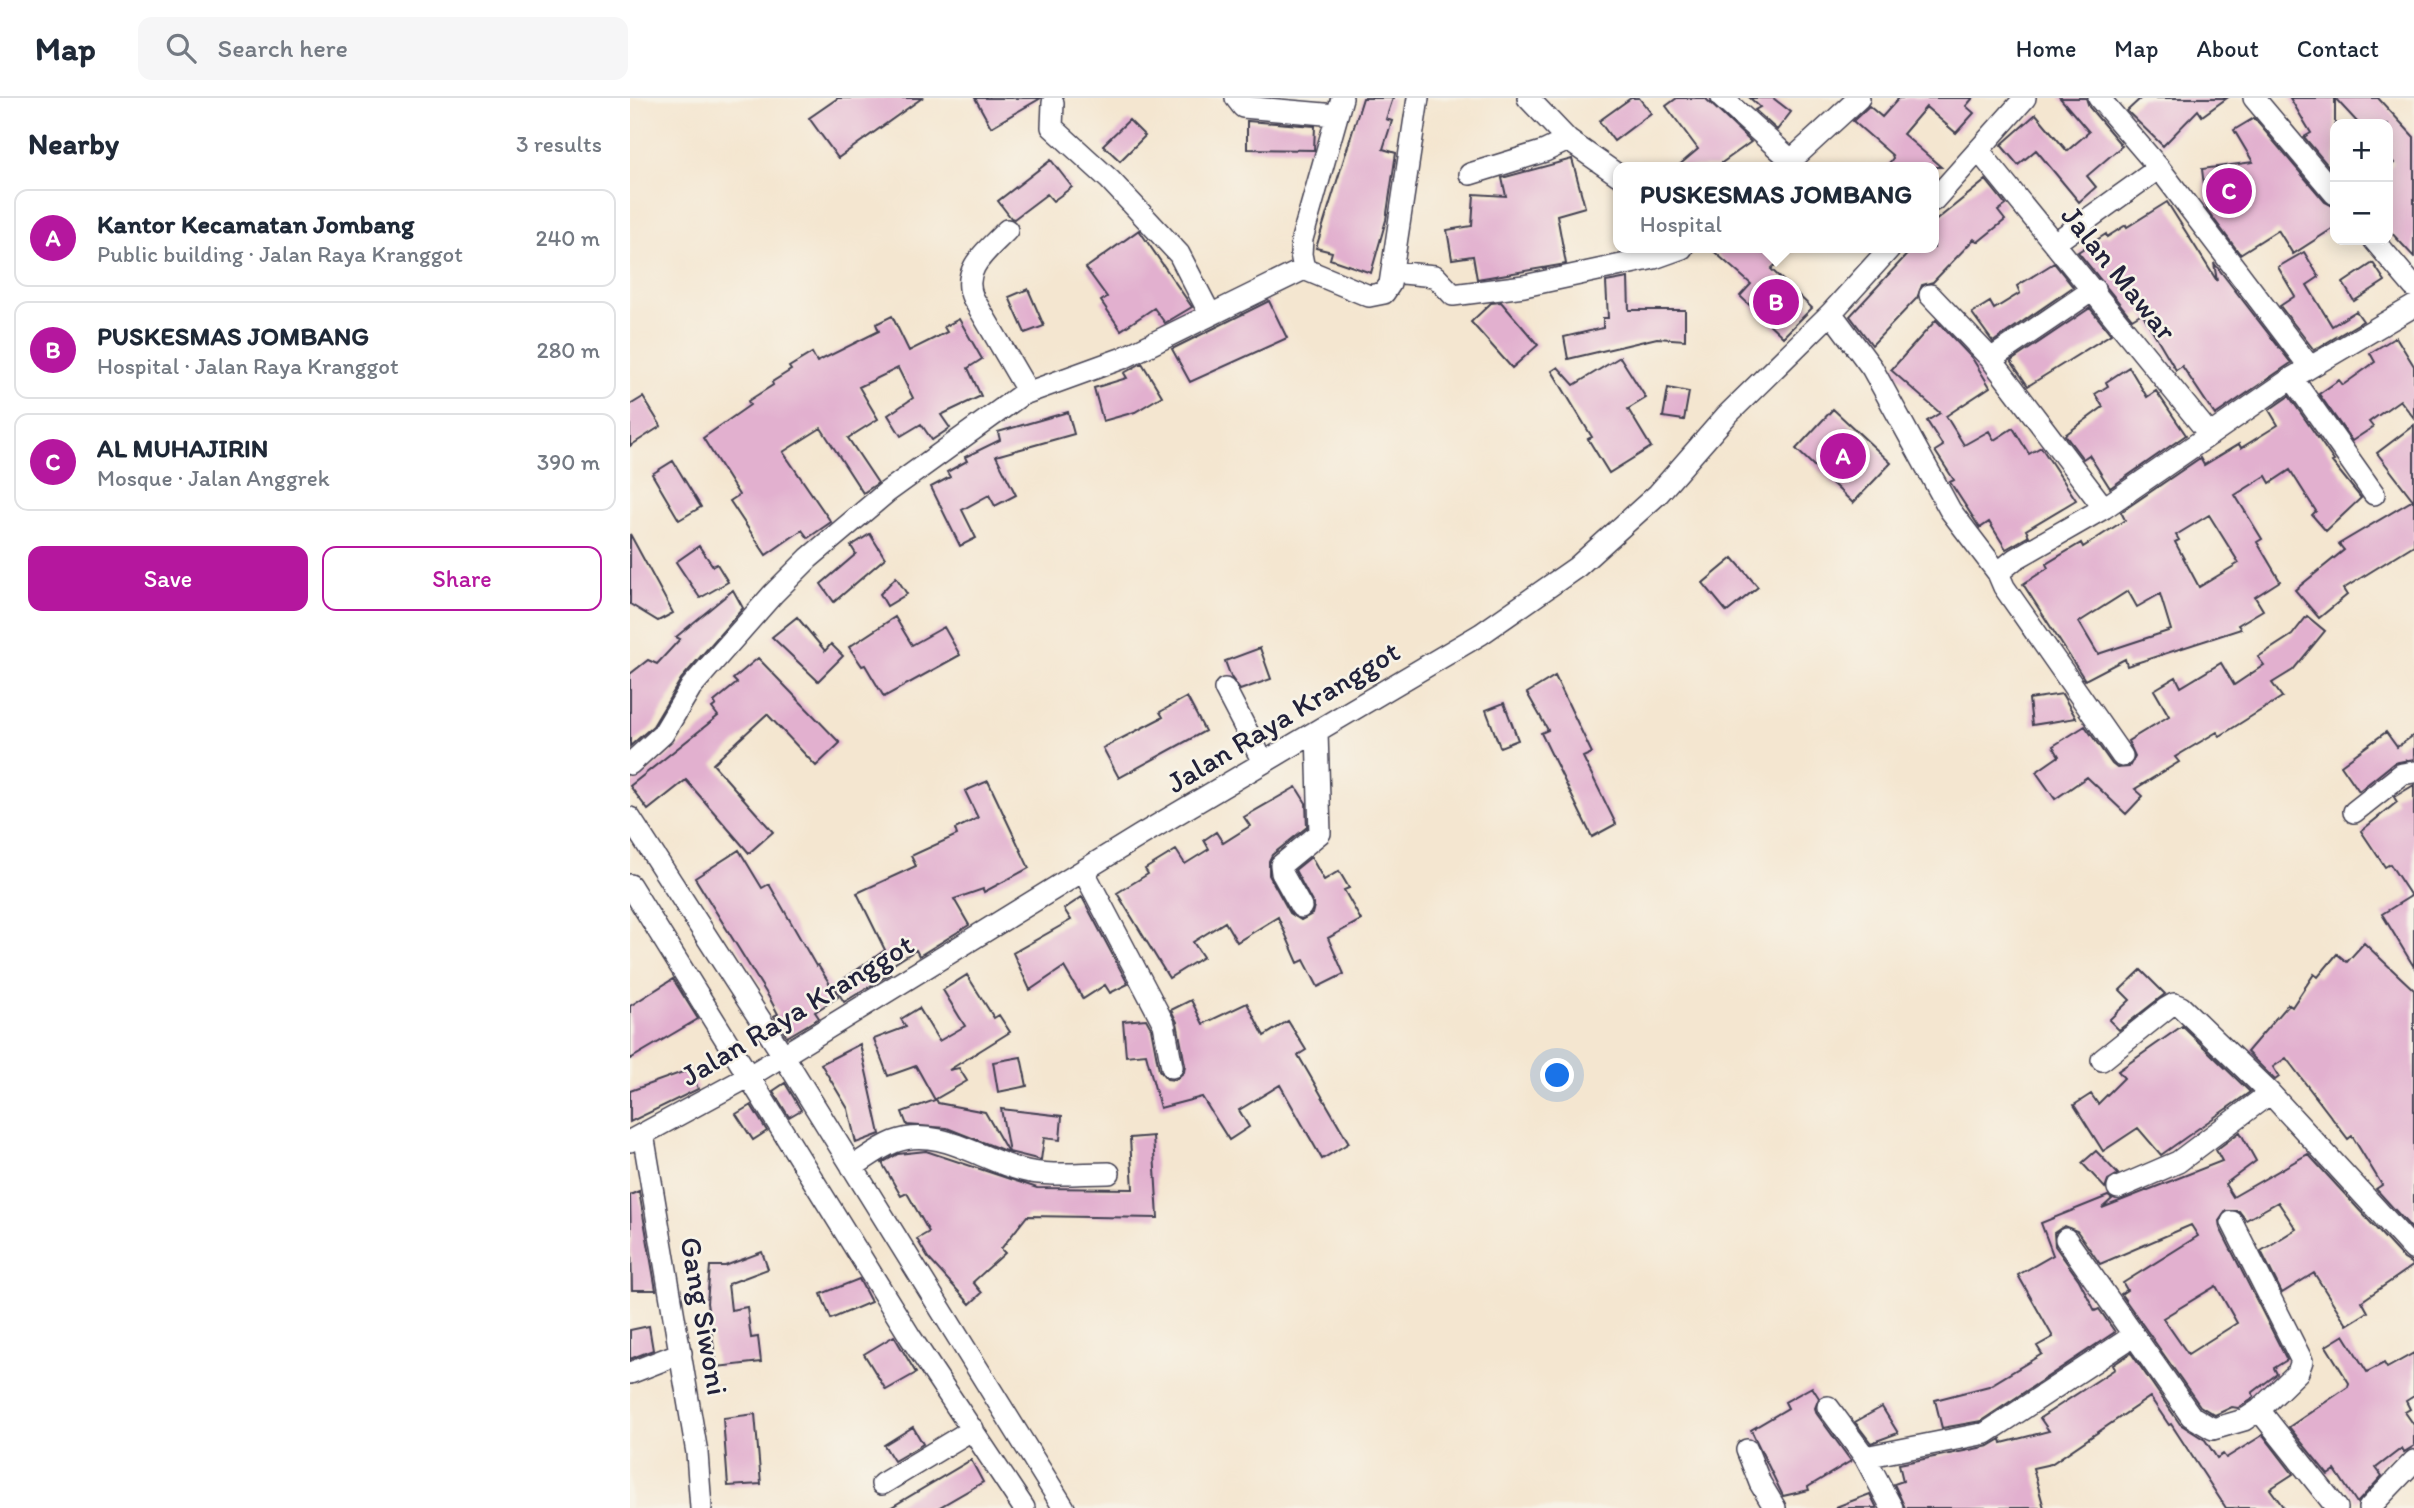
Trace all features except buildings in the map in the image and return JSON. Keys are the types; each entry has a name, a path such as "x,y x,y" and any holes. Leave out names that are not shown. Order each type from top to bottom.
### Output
{"street":[{"path":"1236,98 1243,107 1339,107 1302,239 1304,269"},
{"path":"630,764 663,734 691,687 809,558 887,492 1028,392 1123,358 1304,269 1370,296 1384,293 1392,272 1418,98"},
{"path":"1528,98 1568,139 1613,171"},
{"path":"1722,98 1786,162"},
{"path":"1790,162 1859,98"},
{"path":"2099,98 2159,168 2301,372 2374,495"},
{"path":"2254,98 2330,188"},
{"path":"1939,194 1979,150 2015,101"},
{"path":"1053,103 1052,127 1110,180 1179,254 1210,314"},
{"path":"1470,174 1545,151 1568,139"},
{"name":"Jalan Mawar","path":"1979,150 2210,435"},
{"path":"2056,242 2159,168"},
{"path":"1007,230 970,272 968,288 1028,392"},
{"path":"2378,245 2414,286"},
{"path":"1392,272 1435,276 1453,295 1524,286 1668,253"},
{"name":"Jalan Raya Kranggot","path":"637,1138 751,1076 1263,762 1481,634 1599,549 1658,494 1735,407 1831,313 1885,253"},
{"path":"1991,359 2094,289"},
{"path":"1930,295 1991,359 2104,508"},
{"path":"1998,573 2015,559 2104,508 2301,372 2414,306"},
{"path":"1831,313 1878,379 1950,510 1998,573 2004,587 2122,756"},
{"path":"1224,689 1263,762"},
{"path":"1301,907 1282,873 1281,865 1320,833 1318,732"},
{"path":"2354,811 2402,774 2414,772"},
{"path":"630,818 779,1057 852,1167 973,1429 1024,1508"},
{"path":"1084,872 1164,1024 1172,1067"},
{"path":"630,885 751,1076 927,1328 1064,1508"},
{"path":"2102,1060 2174,1004 2270,1093 2414,1250"},
{"path":"2118,1188 2178,1162 2270,1093"},
{"name":"Gang Siwoni","path":"637,1138 681,1353 697,1453 701,1508"},
{"path":"852,1167 894,1142 920,1138 954,1143 1004,1165 1033,1172 1109,1172"},
{"path":"2066,1238 2179,1403 2203,1426 2213,1429 2227,1427 2259,1410 2298,1372 2302,1361 2301,1353 2232,1222"},
{"path":"1865,1457 1986,1433 2133,1336"},
{"path":"630,1373 681,1353"},
{"path":"1828,1407 1865,1457 1892,1508"},
{"path":"2259,1410 2337,1508"},
{"path":"882,1484 973,1429"},
{"path":"1747,1450 1760,1483 1775,1508"},
{"path":"2369,1508 2414,1461"}],"place":[{"name":"AL MUHAJIRIN","path":"2229,191"},
{"name":"PUSKESMAS JOMBANG","path":"1776,302"},
{"name":"Kantor Kecamatan Jombang","path":"1843,456"}]}
